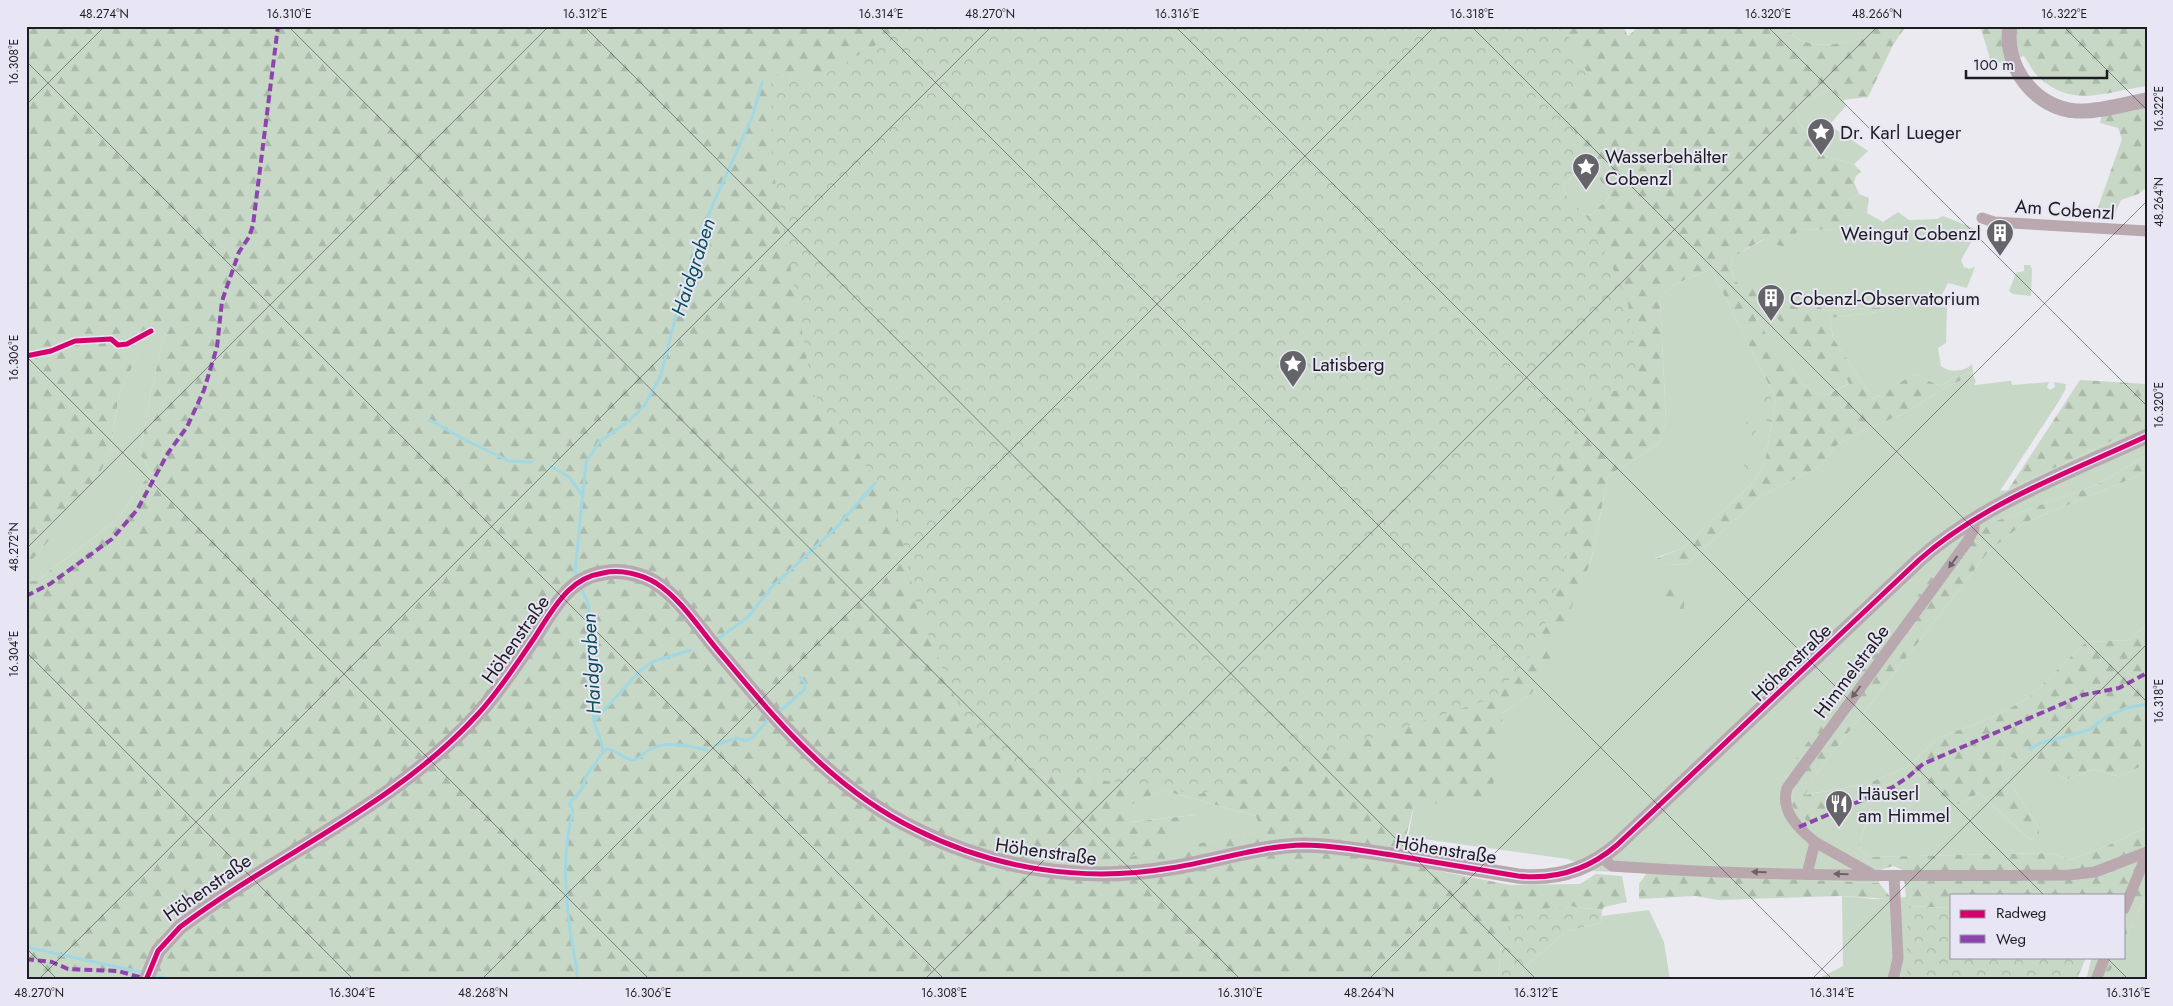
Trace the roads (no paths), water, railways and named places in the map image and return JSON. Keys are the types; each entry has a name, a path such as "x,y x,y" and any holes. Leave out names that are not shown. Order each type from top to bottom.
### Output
{"street":[{"path":"2010,26 2010,49 2017,70 2035,93 2051,103 2078,111 2147,100"},
{"name":"Am Cobenzl","path":"1982,218 2002,223 2147,231"},
{"name":"Höhenstraße","path":"146,980 158,951 168,938 190,920 390,789 434,757 474,718 495,694 562,599 576,584 600,573 631,573 648,579 662,588 790,735 823,768 867,802 929,836 987,858 1062,872 1127,874 1181,866 1270,848 1329,846 1542,878 1570,873 1602,858 1672,795 1928,552 1974,519 2147,436"},
{"name":"Himmelstraße","path":"1875,875 1815,842 1798,826 1787,810 1785,799 1787,788 1967,542 1974,529 1974,519"},
{"path":"1808,874 1815,842"},
{"path":"2126,904 2147,853"},
{"name":"Himmelstraße","path":"1602,858 1612,866 1894,876 2081,874 2095,872 2147,853"},
{"path":"1892,980 1898,958 1894,876"},
{"path":"2096,980 2105,958"}],"waterway":[{"name":"Haidgraben","path":"577,577 575,571 586,462 599,442 630,420 644,406 661,375 684,283 709,213 753,115 762,82"},
{"path":"430,420 465,440 509,461 532,462"},
{"path":"551,466 569,477 583,496"},
{"path":"719,638 747,618 772,587 838,526 875,483"},
{"name":"Haidgraben","path":"581,587 589,606 588,656 594,722 603,752 586,776 582,789 569,804 573,810 567,841 567,899 577,977 582,980"},
{"path":"594,721 640,671 654,661 691,650"},
{"path":"780,711 805,689 805,683 800,677"},
{"path":"2030,749 2041,743 2089,730 2106,717 2126,708 2147,704"},
{"path":"716,745 736,738 746,741 752,738 767,721"},
{"path":"603,752 607,749 635,760 649,750 662,745 678,745 707,750"},
{"path":"26,947 145,973"},
{"path":"154,975 173,980"}],"place":[{"name":"Dr. Karl Lueger","path":"1821,156"},
{"name":"Wasserbehälter Cobenzl","path":"1586,191"},
{"name":"Weingut Cobenzl","path":"2000,257"},
{"name":"Cobenzl-Observatorium","path":"1771,322"},
{"name":"Latisberg","path":"1293,388"},
{"name":"Häuserl am Himmel","path":"1839,828"}]}
